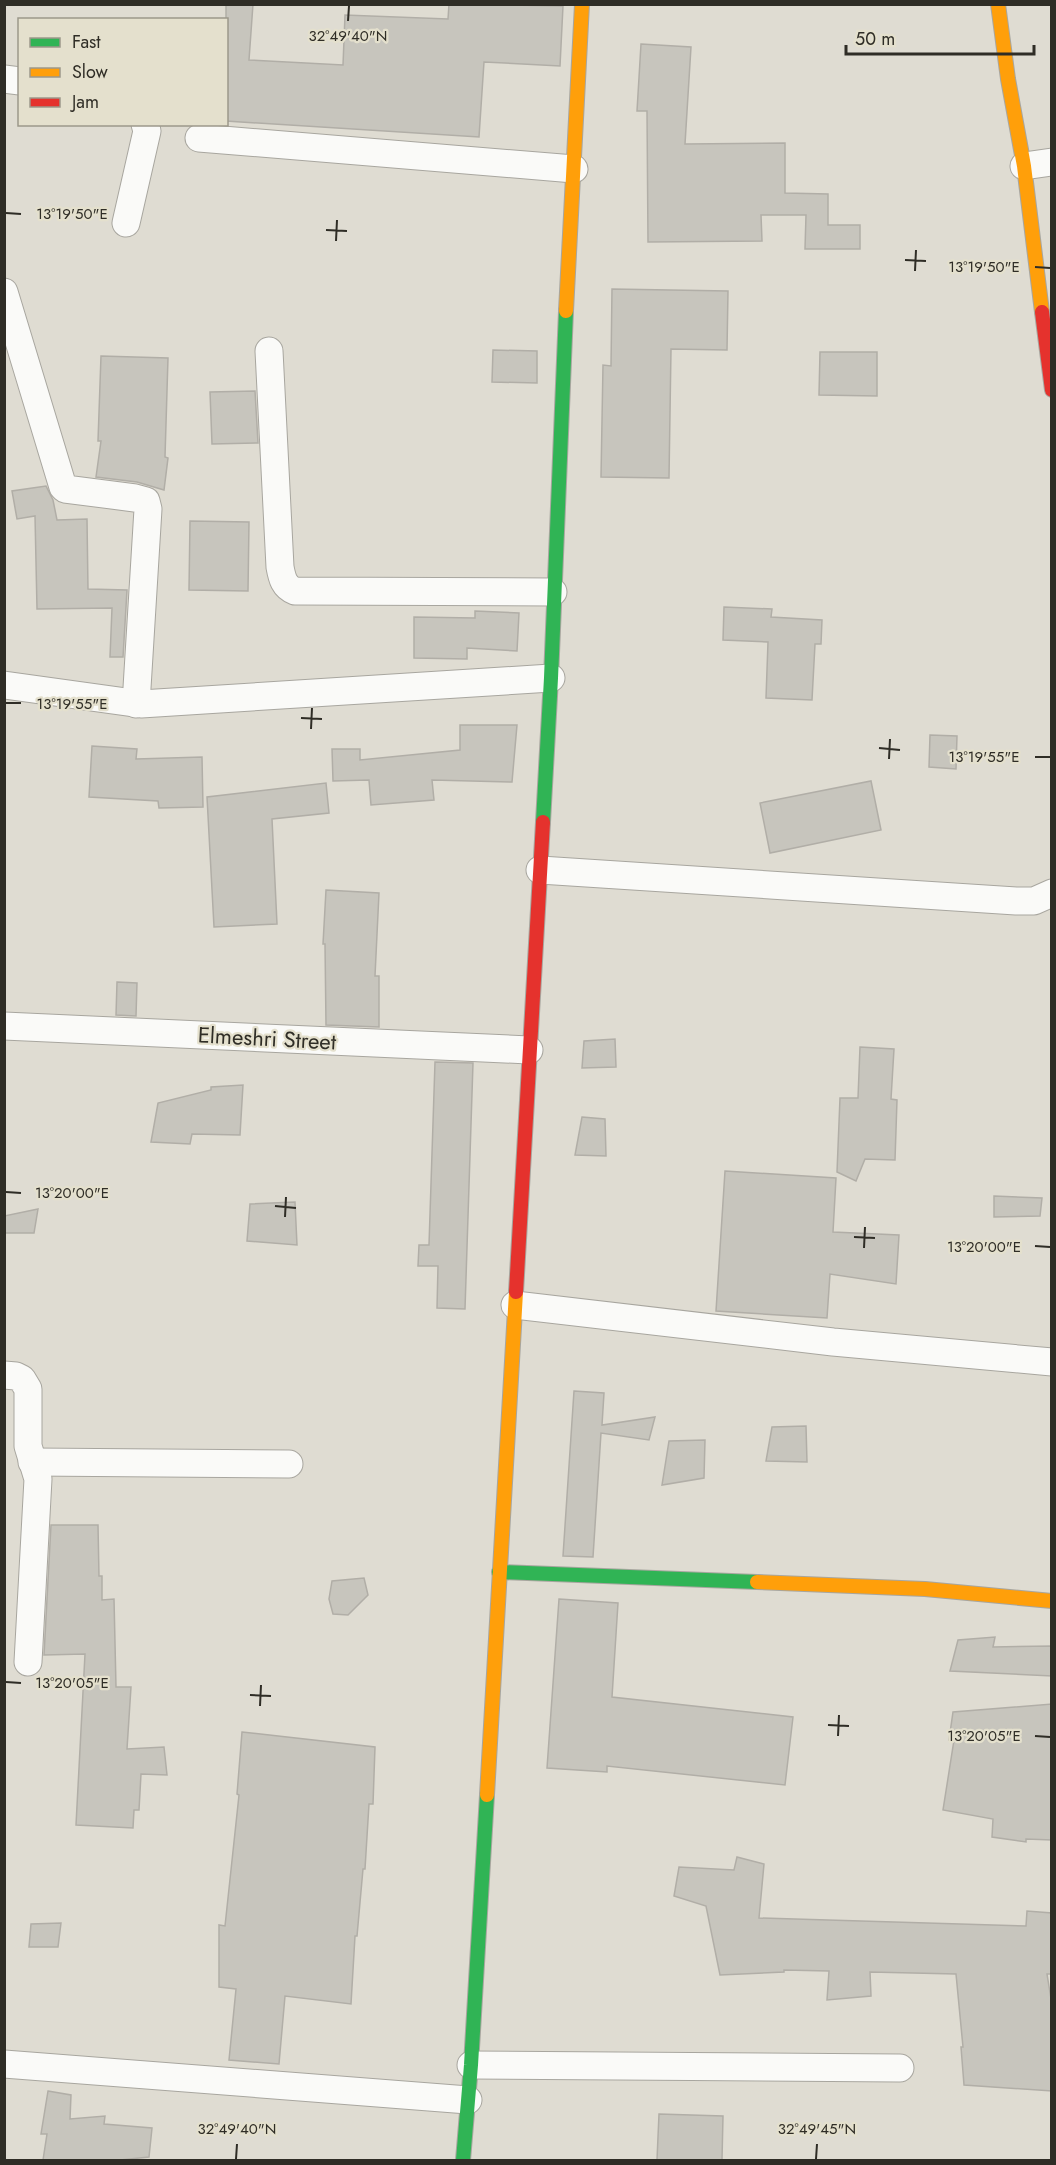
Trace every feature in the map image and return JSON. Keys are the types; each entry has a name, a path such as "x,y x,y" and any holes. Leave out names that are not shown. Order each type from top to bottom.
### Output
{"main road":[{"path":"463,2160 471,2065 551,678 553,592 582,4"},
{"path":"998,4 1008,79 1024,166 1052,390"},
{"path":"499,1572 925,1589 1052,1601"}],"street":[{"path":"126,223 147,131 146,126"},
{"path":"199,138 574,169"},
{"path":"1024,166 1052,162"},
{"path":"4,292 63,487 146,501 148,509 136,704"},
{"path":"269,351 280,567 285,584 290,590 553,592"},
{"path":"4,685 136,704 551,678"},
{"path":"540,870 1016,901 1034,901 1052,893"},
{"name":"Elmeshri Street","path":"4,1026 529,1050"},
{"path":"515,1305 833,1342 1052,1362"},
{"path":"4,1375 22,1379 28,1389 27,1438 38,1479 28,1662"},
{"path":"32,1461 290,1464"},
{"path":"4,2064 468,2100"},
{"path":"471,2065 900,2068"}],"building":[{"path":"226,4 253,4 249,60 343,65 345,15 448,19 449,4 563,6 560,66 484,62 479,137 228,121 228,18 226,18"},
{"path":"641,44 691,47 685,144 785,143 785,193 828,194 828,225 860,225 860,249 805,249 806,215 761,215 762,241 648,242 647,111 637,111"},
{"path":"612,289 728,291 727,350 671,349 669,478 601,477 603,365 611,366"},
{"path":"493,350 537,351 537,383 492,382"},
{"path":"820,352 877,352 877,396 819,395"},
{"path":"101,356 168,358 165,457 168,458 164,490 137,482 96,477 101,441 98,441"},
{"path":"255,391 258,443 212,444 210,392"},
{"path":"46,486 53,500 57,520 87,519 88,589 127,590 123,657 110,657 112,608 37,609 35,516 17,519 12,491"},
{"path":"190,521 249,522 248,591 189,590"},
{"path":"724,607 772,609 771,617 822,620 821,644 815,644 812,700 766,698 768,642 723,640"},
{"path":"475,611 519,613 517,651 467,648 467,659 414,658 414,617 475,618"},
{"path":"460,725 517,725 512,782 432,780 434,800 371,805 369,780 333,781 332,749 360,749 360,760 460,750"},
{"path":"930,735 957,736 956,769 929,767"},
{"path":"92,746 137,749 136,759 202,757 203,807 159,808 158,801 89,797"},
{"path":"871,781 881,830 770,853 760,803"},
{"path":"326,783 329,813 272,819 277,924 214,927 207,797"},
{"path":"326,890 379,893 375,976 379,976 379,1027 326,1025 325,944 323,944"},
{"path":"117,982 137,983 136,1016 116,1015"},
{"path":"615,1039 616,1067 582,1068 584,1041"},
{"path":"860,1047 894,1049 891,1099 897,1100 895,1160 865,1159 856,1181 837,1172 840,1098 858,1098"},
{"path":"435,1062 473,1063 465,1309 437,1308 438,1266 418,1266 419,1245 429,1245"},
{"path":"243,1085 240,1135 192,1134 190,1144 151,1142 158,1103 211,1090 211,1087"},
{"path":"582,1117 605,1119 606,1156 575,1155"},
{"path":"725,1171 836,1178 833,1232 899,1235 896,1284 830,1274 827,1318 716,1311"},
{"path":"994,1196 1042,1198 1040,1216 994,1217"},
{"path":"295,1202 297,1245 247,1241 250,1204"},
{"path":"38,1209 34,1233 4,1233 4,1216"},
{"path":"574,1391 604,1393 602,1425 655,1417 649,1440 601,1433 593,1557 563,1556"},
{"path":"806,1426 807,1462 766,1461 772,1427"},
{"path":"705,1440 704,1478 662,1485 669,1441"},
{"path":"51,1525 98,1525 102,1600 114,1599 116,1687 131,1687 127,1749 164,1747 167,1775 141,1774 139,1810 134,1810 133,1828 76,1825 85,1654 44,1655"},
{"path":"364,1578 368,1595 348,1615 333,1614 329,1599 332,1581"},
{"path":"559,1599 618,1603 612,1697 793,1717 785,1785 607,1766 607,1772 547,1768"},
{"path":"995,1637 993,1647 1052,1646 1052,1676 950,1671 958,1640"},
{"path":"1052,1704 1052,1840 1026,1839 1026,1842 992,1837 993,1819 943,1810 954,1740 949,1740 953,1712"},
{"path":"242,1732 375,1747 373,1804 369,1804 365,1869 363,1869 357,1936 355,1936 351,2004 285,1996 279,2064 229,2060 236,1989 219,1987 219,1925 225,1926 239,1795 237,1794"},
{"path":"737,1857 764,1864 759,1918 1026,1926 1027,1911 1052,1913 1052,1974 1047,1974 1052,2005 1052,2091 964,2085 956,1974 870,1972 871,1996 827,2000 829,1971 784,1970 784,1972 720,1975 706,1906 674,1896 679,1867 734,1870"},
{"path":"61,1923 58,1947 29,1947 31,1924"},
{"path":"48,2091 71,2095 70,2119 105,2116 104,2124 152,2128 149,2157 120,2160 43,2160 47,2134 41,2134"},
{"path":"659,2114 723,2116 722,2160 657,2160"}],"traffic: fast":[{"path":"543,822 566,311"},
{"path":"499,1572 757,1582"},
{"path":"463,2160 487,1795"}],"traffic: slow":[{"path":"566,311 582,4"},
{"path":"998,4 1008,79 1024,166 1042,312"},
{"path":"487,1795 516,1292"},
{"path":"757,1582 925,1589 1052,1601"}],"traffic: jam":[{"path":"1042,312 1052,390"},
{"path":"516,1292 543,822"}]}
